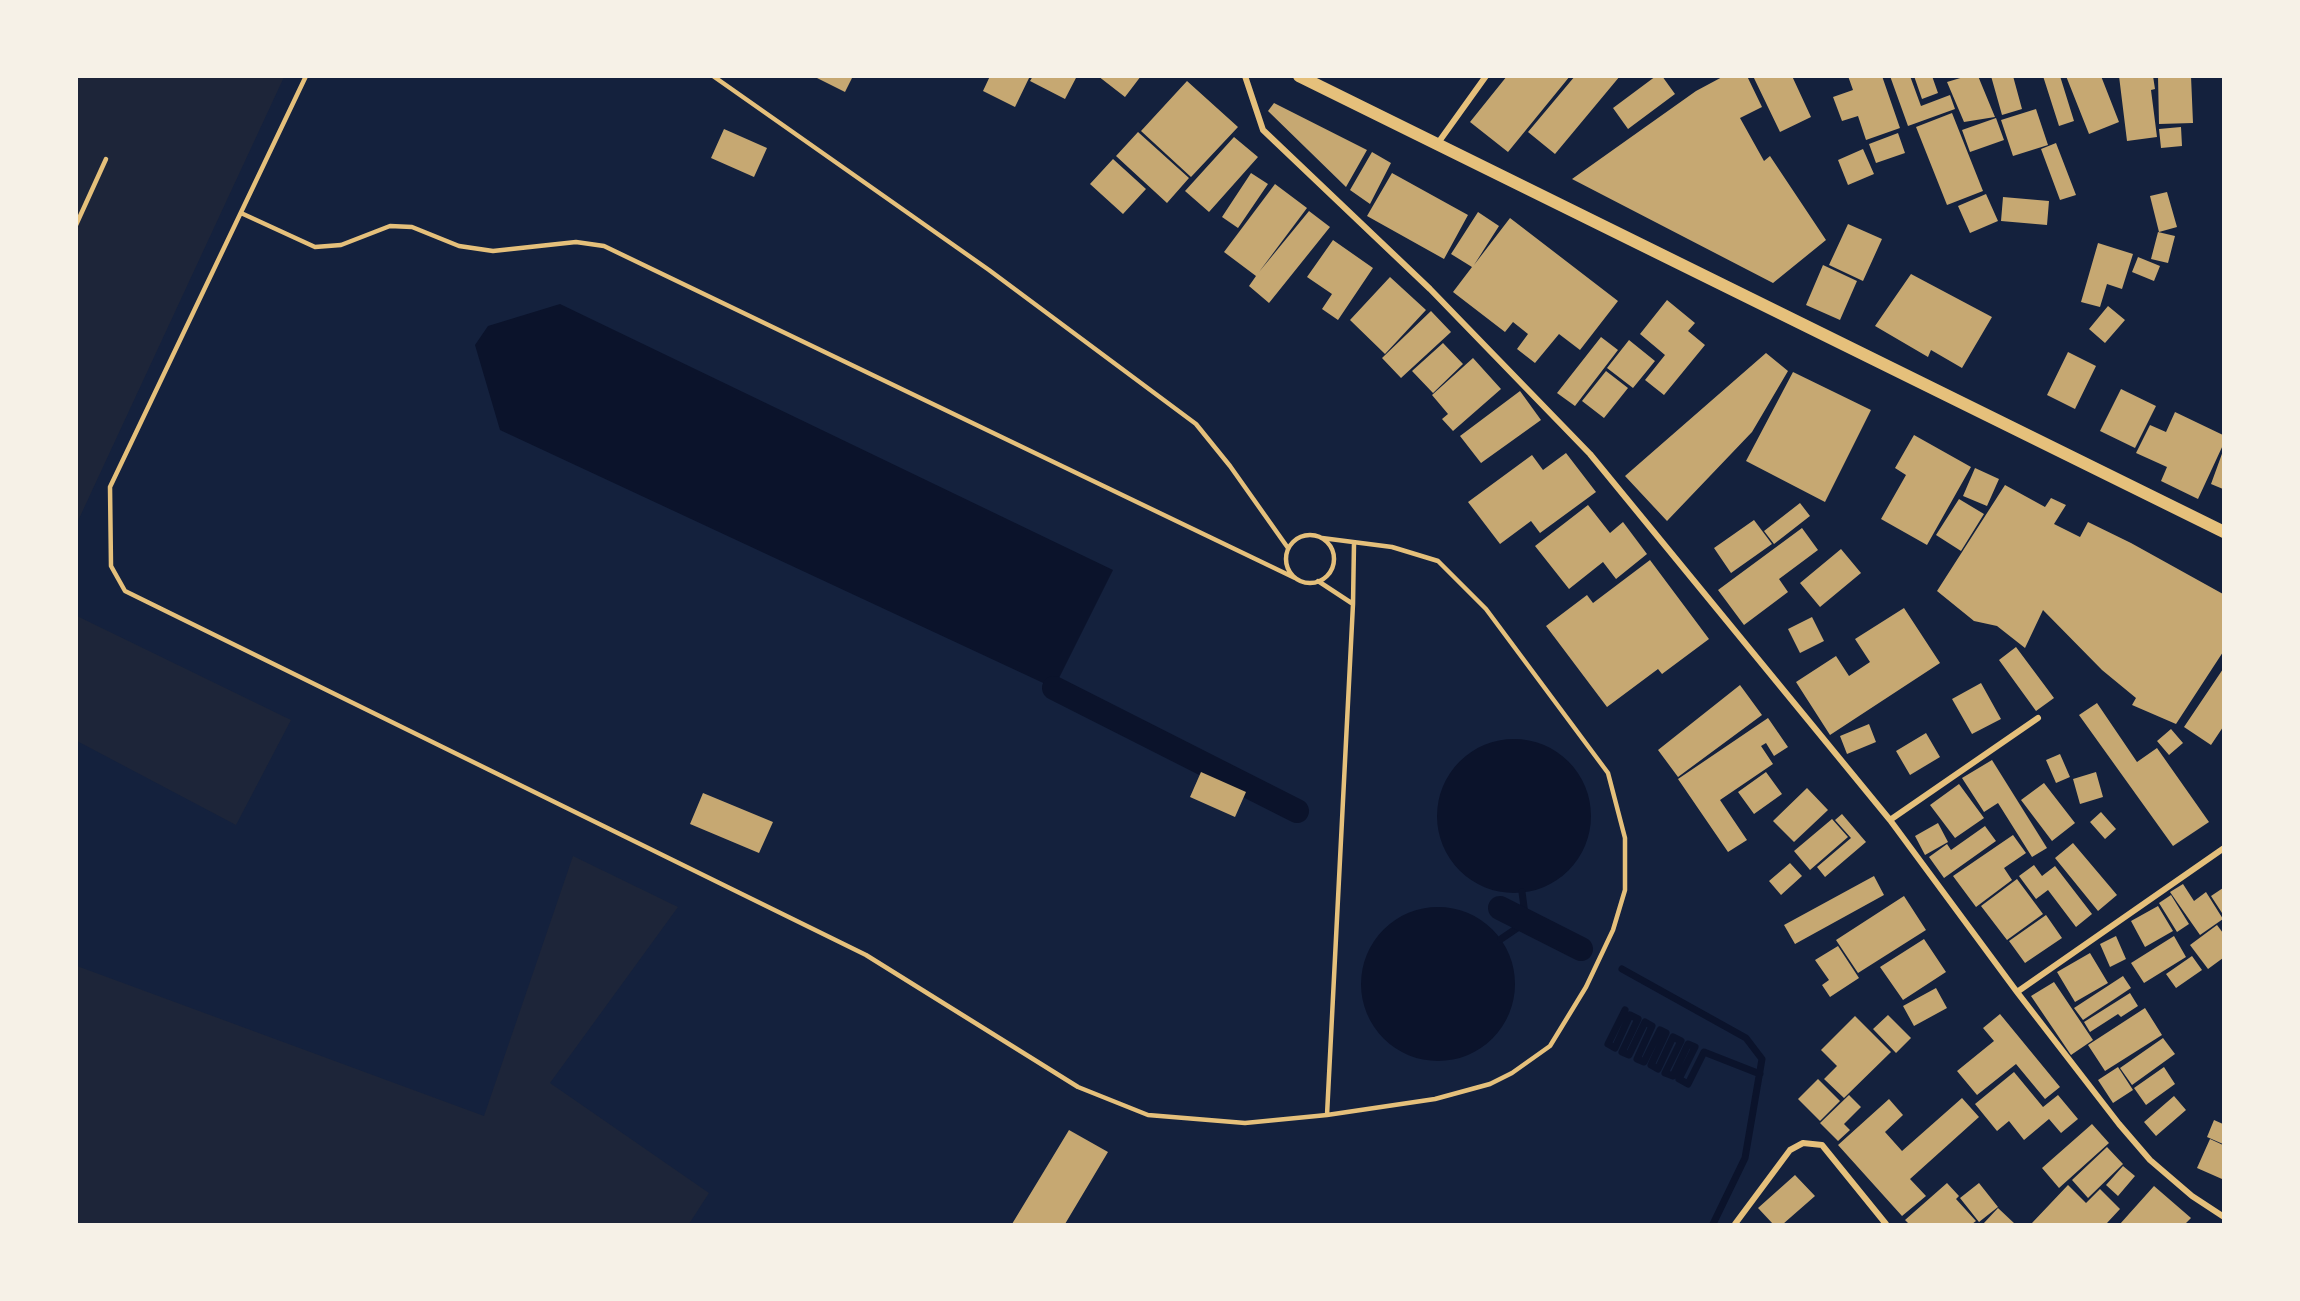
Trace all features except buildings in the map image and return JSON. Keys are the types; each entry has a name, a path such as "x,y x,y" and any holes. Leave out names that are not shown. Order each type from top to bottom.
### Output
{"main road":[{"path":"1299,76 2223,532"}],"street":[{"path":"1245,76 1263,130 1447,306 1590,454 1890,820 2017,992 2150,1160 2192,1196 2223,1217"},
{"path":"1438,143 1486,76"},
{"path":"1890,820 2038,718"},
{"path":"2017,992 2223,848"},
{"path":"1735,1224 1790,1150 1803,1143 1822,1145 1886,1224"}],"lane":[{"path":"306,76 110,487 111,566 125,591 866,955 1078,1086 1148,1115 1245,1123 1327,1115 1435,1099 1490,1084 1512,1073 1550,1046 1586,987 1613,930 1625,890 1625,838 1608,773 1486,609 1438,561 1392,547 1307,535 1293,541 1288,548 1286,564 1295,578"},
{"path":"713,76 989,270 1196,424 1230,466 1288,548"},
{"path":"76,225 106,159"},
{"path":"241,213 315,248 341,245 390,226 412,228 459,246 493,251 576,242 604,246 1295,578 1302,581 1318,581 1353,604"},
{"path":"1318,581 1330,572 1333,564 1332,550 1322,538"},
{"path":"1327,1115 1353,604 1354,543"}],"shaded area":[{"path":"77,77 284,77 77,523"},
{"path":"560,304 1113,570 1054,688 500,430 475,345 488,326"},
{"path":"77,616 291,720 236,825 77,741"},
{"path":"1514,739 1543,745 1557,752 1568,762 1578,773 1585,787 1591,816 1585,845 1578,859 1568,870 1557,880 1543,887 1514,893 1485,887 1471,880 1460,870 1450,859 1443,845 1437,816 1443,787 1450,773 1460,762 1471,752 1485,745"},
{"path":"573,856 678,907 550,1083 709,1193 689,1224 77,1224 77,966 484,1116"},
{"path":"1438,907 1467,913 1481,920 1492,930 1502,941 1509,955 1515,984 1509,1013 1502,1027 1492,1038 1481,1048 1467,1055 1438,1061 1409,1055 1395,1048 1384,1038 1374,1027 1367,1013 1361,984 1367,955 1374,941 1384,930 1395,920 1409,913"}],"waterway":[{"path":"1054,688 1297,811"},
{"path":"1501,939 1526,922 1522,892"},
{"path":"1500,908 1581,949"},
{"path":"1622,969 1746,1038 1762,1059 1745,1158 1713,1224"},
{"path":"1625,1010 1608,1044 1615,1048 1630,1015 1638,1019 1622,1052 1629,1055 1645,1022 1652,1026 1637,1059 1644,1062 1660,1030 1666,1033 1651,1065 1658,1069 1673,1037 1681,1041 1665,1073 1673,1076 1688,1044 1695,1047 1679,1079 1688,1084 1704,1052 1760,1074"}]}
